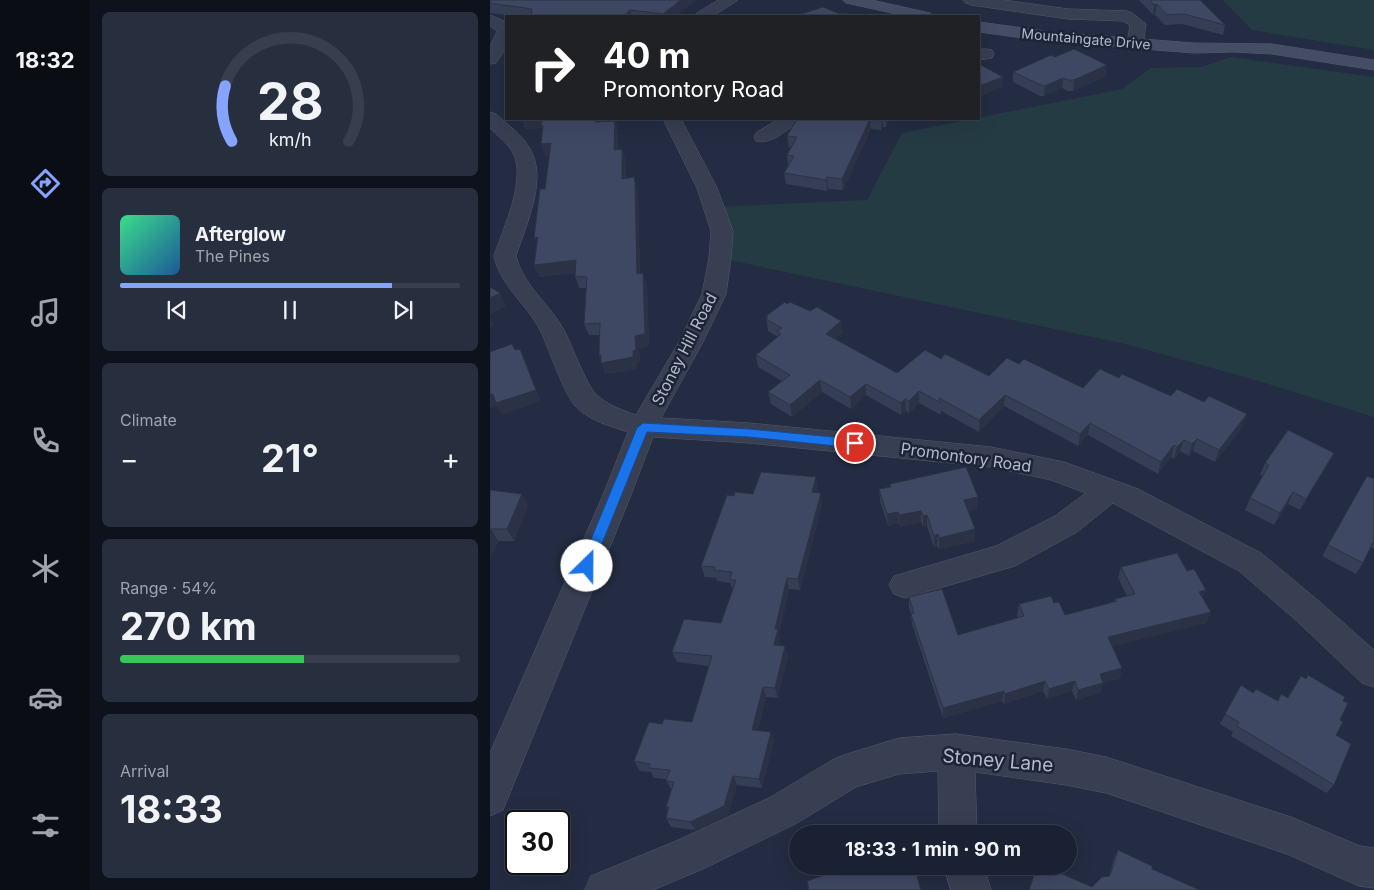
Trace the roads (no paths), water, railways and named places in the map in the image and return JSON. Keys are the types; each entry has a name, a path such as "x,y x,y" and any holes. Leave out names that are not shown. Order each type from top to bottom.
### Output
{"street":[{"path":"851,0 920,15"},
{"path":"971,0 1068,14 1127,9"},
{"path":"706,14 736,3"},
{"path":"726,15 736,3"},
{"path":"1103,41 1111,20 1127,9"},
{"path":"1127,9 1138,24 1135,44"},
{"path":"490,20 500,25 504,30 502,42 490,59"},
{"name":"Mountaingate Drive","path":"980,27 1135,44 1194,48 1233,46 1272,49 1374,65"},
{"name":"Mountaingate Drive","path":"1194,48 1231,57 1374,77"},
{"name":"Promontory Road","path":"490,118 521,149 528,170 527,186 504,256 511,279 540,310 552,329 585,400 609,416 643,428 749,433 991,457 1054,470 1128,497 1250,562 1309,612 1374,672"},
{"name":"Stoney Hill Road","path":"490,797 643,428 691,342 714,294 722,231 715,207 673,120"},
{"path":"764,136 789,120"},
{"path":"905,585 1004,557 1066,524 1095,503 1109,490"},
{"path":"956,752 958,825"},
{"name":"Stoney Lane","path":"605,890 689,855 784,810 847,772 899,756 956,752 1066,767 1106,775 1291,836 1359,866 1374,868"},
{"path":"967,875 971,890"}]}
